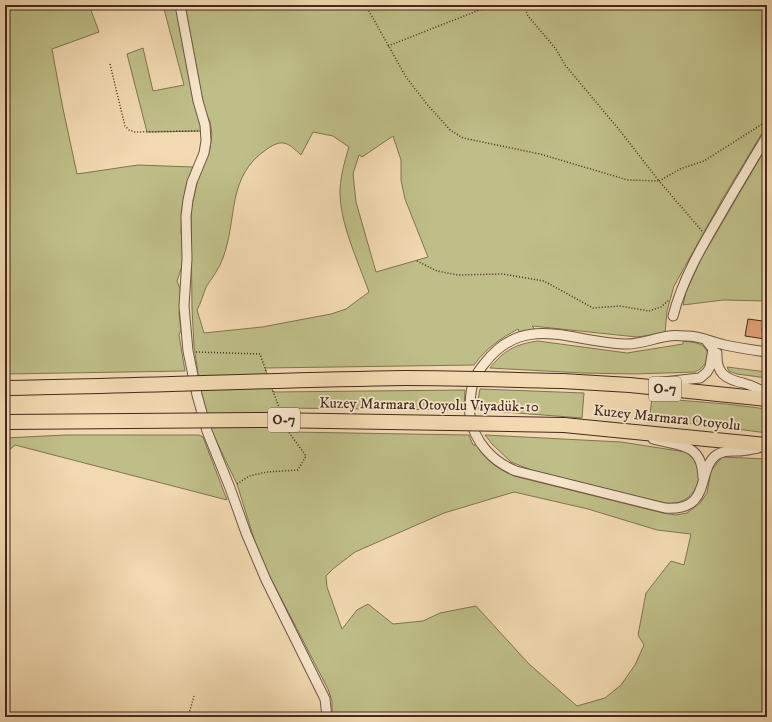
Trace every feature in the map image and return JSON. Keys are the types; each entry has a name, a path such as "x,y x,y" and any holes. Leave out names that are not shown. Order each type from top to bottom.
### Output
{"highway":[{"name":"Kuzey Marmara Otoyolu Viyadük-10","path":"5,388 407,378 562,381"},
{"name":"Kuzey Marmara Otoyolu","path":"562,381 767,399"},
{"name":"Kuzey Marmara Otoyolu Viyadük-10","path":"5,422 268,420 564,425"},
{"name":"Kuzey Marmara Otoyolu","path":"564,425 767,446"}],"lane":[{"path":"180,5 198,101 206,130 204,153 192,182 186,216 187,259 184,306 188,351 197,395 207,431 246,533 266,580 325,699 327,717"},
{"path":"673,316 686,275 767,136"},
{"path":"767,352 716,344 697,336 670,336 627,344 612,344 537,333 521,336 496,350 480,369 474,380 470,404 470,415 473,429 490,455 505,467 665,508 675,509 688,505 702,490 711,460 717,455 728,451 740,451 767,446"},
{"path":"630,386 700,378 710,367 716,344"},
{"path":"716,344 717,364 722,373 736,382 744,383 767,392"},
{"path":"630,432 667,443 687,446 697,454 701,464 703,484"}],"path":[{"path":"367,5 406,77 426,103 450,130 463,138 540,154 628,180 659,181 680,170 704,161 767,121"},
{"path":"388,46 492,5"},
{"path":"526,5 525,9 528,16 556,49 564,65 707,237"},
{"path":"110,64 125,126 129,130 135,132 190,132 206,130"},
{"path":"417,261 437,270 458,275 503,274 544,281 592,308 620,306 649,311 661,307 680,291"},
{"path":"188,717 194,696"}],"shaded area":[{"path":"5,5 89,5 99,32 52,49 77,174 138,165 193,167 186,188 182,209 181,232 184,248 183,263 177,281 182,293 179,313 181,330 179,335 185,371 5,374"},
{"path":"163,5 177,5 189,77 202,131 147,132 127,54 143,48 153,91 184,85"},
{"path":"185,5 762,5 767,21 767,125 723,198 674,286 667,311 665,333 637,337 532,326 535,329 519,332 518,329 499,340 483,354 474,365 265,368 273,392 465,390 464,410 280,408 289,432 469,435 473,445 477,445 488,460 497,467 514,476 663,513 676,515 687,513 700,503 707,493 711,471 722,457 767,459 767,717 332,717 332,701 328,689 269,575 255,542 237,484 212,432 200,388 194,346 192,308 191,209 199,174 210,148 212,134 210,122 205,111","holes":["313,132 333,136 349,147 341,178 341,202 350,241 369,292 346,309 331,314 262,327 204,333 197,310 206,287 223,258 228,243 235,199 245,172 254,160 267,149 277,144 285,143 301,155","393,136 401,160 401,180 405,199 428,257 376,272 356,202 353,174 359,155 362,157","514,492 588,509 657,530 691,534 684,565 671,561 646,593 638,635 644,645 635,665 621,685 605,698 577,706 529,664 476,606 440,613 423,621 393,624 368,604 357,610 342,629 327,587 326,576 355,552 444,513"]},
{"path":"767,146 767,301 723,300 683,305 686,292 701,259"},
{"path":"538,341 627,353 683,344 683,341 697,343 702,346 706,349 708,357 704,365 695,372 635,374 583,373 490,368 500,357 511,349 523,344"},
{"path":"727,367 767,372 767,378 737,374 729,371"},
{"path":"480,389 584,393 582,418 478,410"},
{"path":"652,398 767,409 767,433 698,424 649,422"},
{"path":"65,435 199,435 203,437 227,500 15,445 5,454 5,438"},
{"path":"485,435 621,442 692,453 697,464 699,474 697,485 692,494 684,500 679,502 664,503 551,477 511,462 492,444"}],"building":[{"path":"748,319 763,321 762,331 766,332 765,339 745,336"}]}
